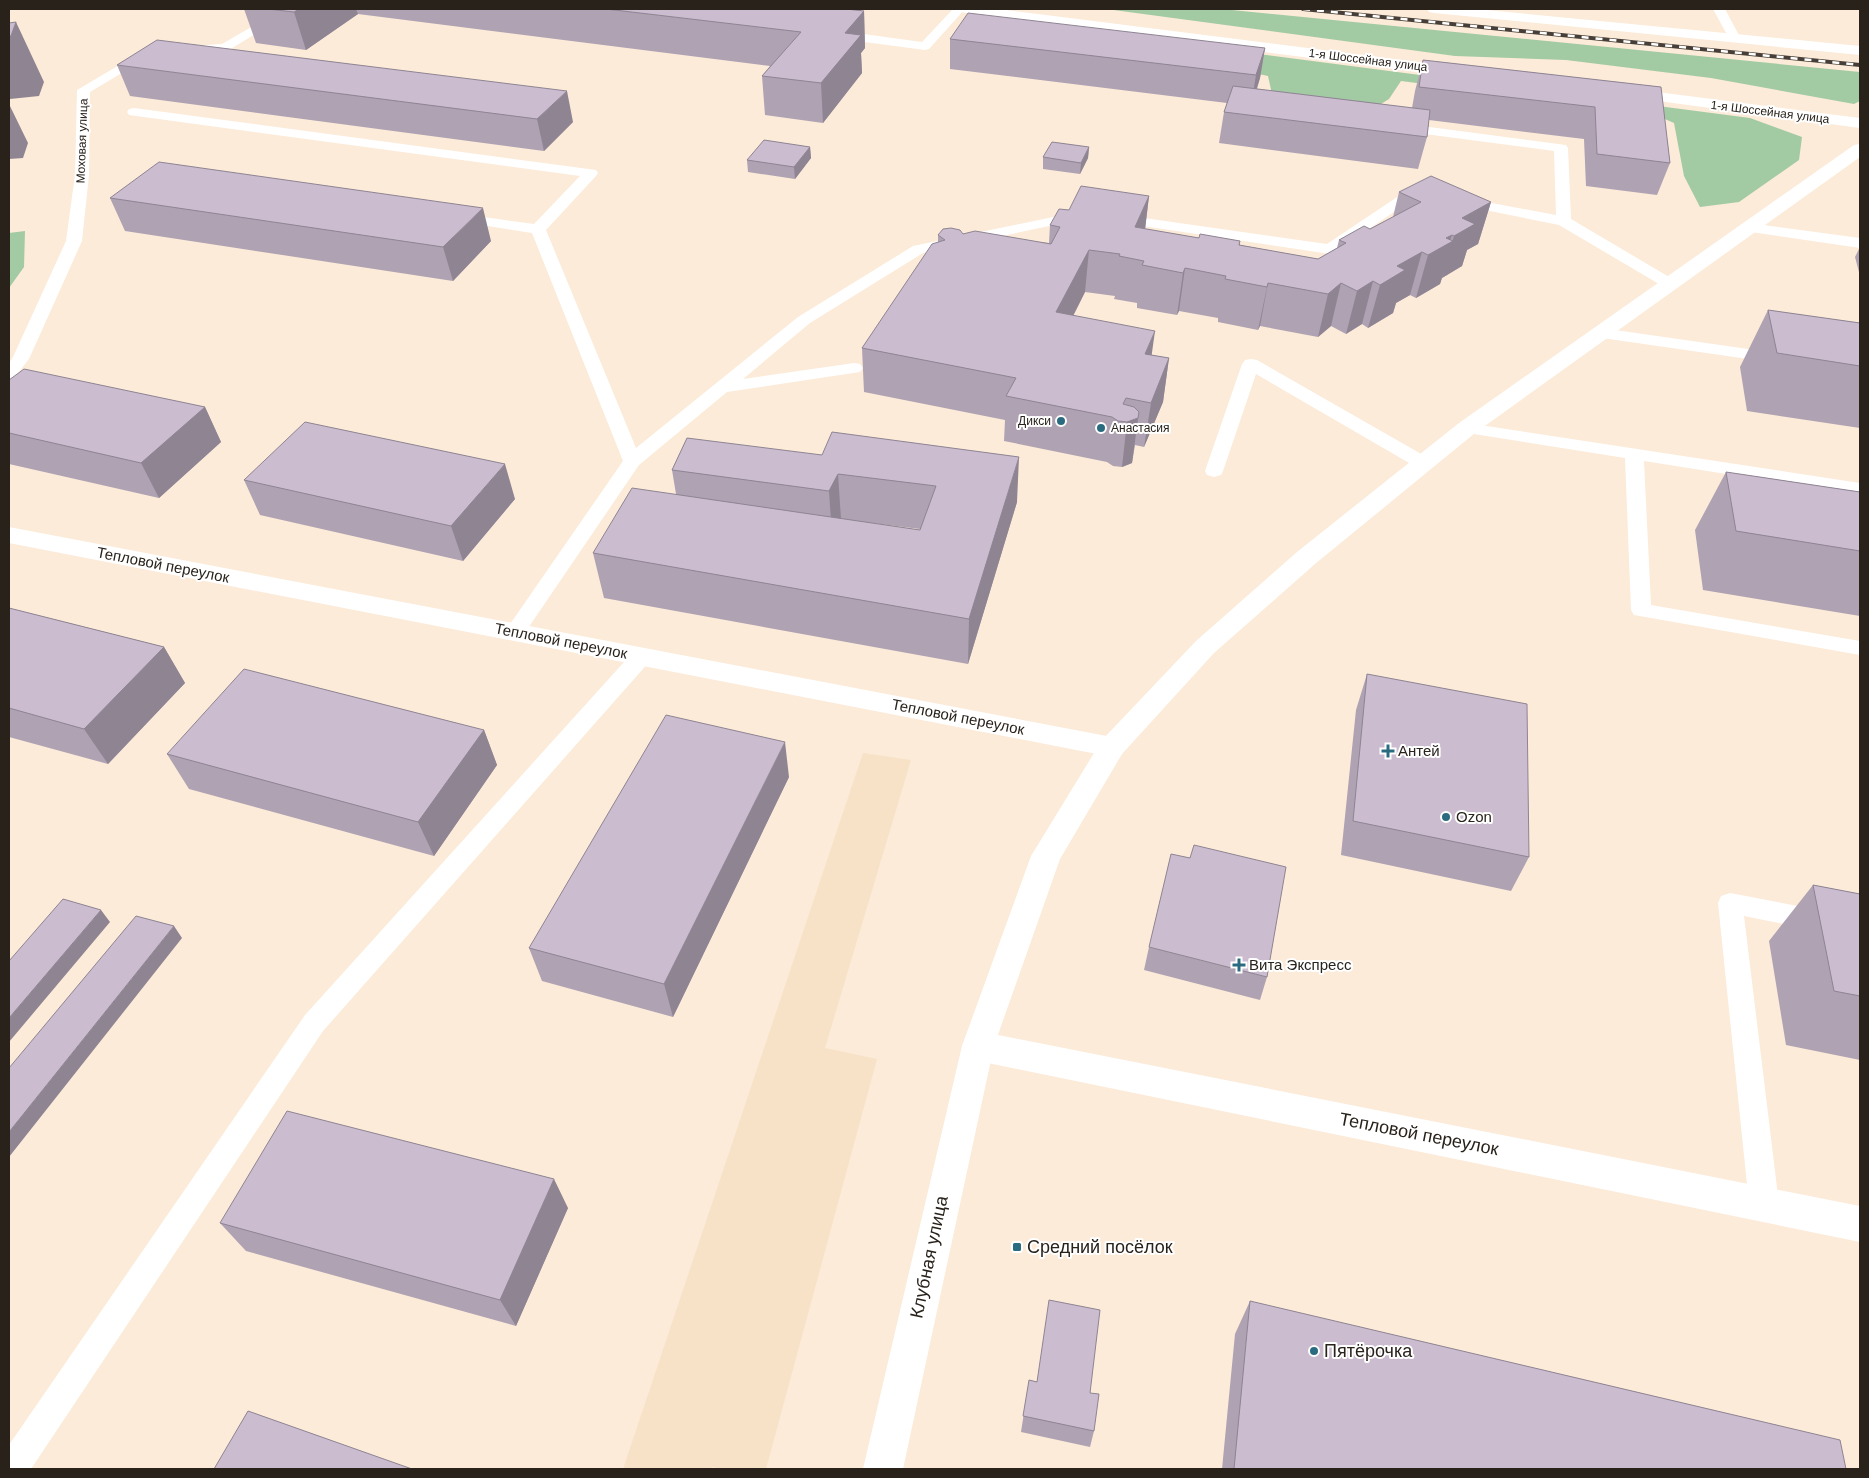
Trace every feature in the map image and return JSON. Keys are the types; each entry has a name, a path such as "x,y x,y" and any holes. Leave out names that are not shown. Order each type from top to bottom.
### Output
{"street":[{"name":"1-я Шоссейная улица","path":"966,9 1477,74"},
{"path":"1434,9 1860,51"},
{"name":"1-я Шоссейная улица","path":"1614,92 1860,123"},
{"name":"Клубная улица","path":"883,1469 978,1046 1046,856 1112,747 1205,647 1306,558 1423,463 1467,428 1860,150"},
{"name":"Тепловой переулок","path":"9,535 1112,747"},
{"name":"Тепловой переулок","path":"978,1046 1860,1224"}],"lane":[{"path":"818,32 925,46 959,9"},
{"path":"1719,9 1735,39"},
{"path":"260,10 287,11"},
{"path":"178,52 225,48 287,11"},
{"name":"Моховая улица","path":"9,373 21,359 74,241 82,175 84,90 141,55 160,53"},
{"path":"134,112 591,173 538,229"},
{"path":"1422,130 1561,148 1564,221"},
{"path":"515,632 632,461 804,320 918,249 1089,214 1330,249 1414,192 1564,221 1670,284"},
{"path":"439,214 538,229"},
{"path":"1749,228 1860,243"},
{"path":"538,229 632,461"},
{"path":"1602,333 1793,361"},
{"path":"1214,471 1250,364 1423,463"},
{"path":"722,387 854,368"},
{"path":"1467,428 1860,490"},
{"path":"1634,454 1641,610 1860,648"},
{"path":"12,1469 314,1023 642,656"},
{"path":"1764,1204 1730,903 1860,928"}],"shaded area":[{"path":"863,753 911,760 825,1048 877,1059 766,1469 721,1469 712,1467 711,1469 623,1469"}],"green space":[{"path":"1106,9 1222,9 1860,72 1860,101 1854,104 1711,78 1566,60 1455,56"},
{"path":"1120,36 1750,118 1802,137 1799,160 1739,202 1700,207 1684,176 1674,123 1651,113 1401,81 1389,99 1360,117 1274,103 1268,76 1235,69"},
{"path":"25,231 24,267 9,288 9,233"}],"building":[{"path":"268,9 299,9 294,12"},
{"path":"606,9 846,9 864,11 845,33 861,35 821,83 762,76 801,32"},
{"path":"968,13 1265,48 1256,75 950,39"},
{"path":"16,22 11,36 9,36 9,23"},
{"path":"157,40 567,91 537,119 117,65"},
{"path":"1423,60 1661,87 1670,163 1597,154 1595,107 1419,87"},
{"path":"1233,86 1430,110 1427,137 1224,112"},
{"path":"764,140 810,147 794,167 747,160"},
{"path":"1052,142 1089,147 1081,163 1043,157"},
{"path":"159,162 483,208 443,247 110,198"},
{"path":"1431,176 1491,202 1462,218 1475,224 1454,236 1446,238 1453,241 1428,255 1422,252 1397,266 1405,270 1380,285 1373,281 1357,291 1341,283 1328,294 1268,283 1267,287 1225,279 1226,276 1185,268 1183,273 1142,265 1144,261 1119,256 1120,254 1089,250 1056,312 1155,331 1145,354 1169,358 1151,403 1126,398 1123,404 1134,407 1139,412 1138,418 1127,422 1118,421 1112,417 1006,396 1016,378 862,348 932,244 945,240 938,235 943,229 960,230 963,234 975,231 1051,244 1060,227 1050,225 1059,209 1069,210 1081,186 1149,196 1135,227 1199,238 1200,234 1240,241 1239,245 1318,259 1346,243 1339,240 1364,226 1370,229 1421,202 1399,192"},
{"path":"1768,310 1860,323 1860,366 1777,353"},
{"path":"24,369 205,407 141,463 9,433 9,380"},
{"path":"305,422 505,464 451,526 244,480"},
{"path":"832,432 1019,457 969,619 593,553 632,488 920,530 936,486 838,474 829,491 672,470 687,438 822,455"},
{"path":"1726,472 1860,492 1860,551 1736,531"},
{"path":"9,608 164,647 84,729 9,708"},
{"path":"244,669 484,730 418,822 167,754"},
{"path":"1367,674 1527,704 1529,857 1353,821"},
{"path":"666,715 785,742 664,984 529,948"},
{"path":"1194,845 1286,867 1267,977 1149,947 1171,854 1190,858"},
{"path":"1813,885 1860,894 1860,996 1834,991"},
{"path":"63,899 101,910 9,1018 9,961"},
{"path":"136,916 174,926 9,1132 9,1068"},
{"path":"287,1111 554,1179 500,1300 220,1223"},
{"path":"1049,1300 1100,1310 1090,1393 1099,1394 1094,1431 1023,1416 1029,1380 1037,1382"},
{"path":"1250,1301 1840,1440 1846,1469 1234,1469"},
{"path":"248,1411 412,1469 214,1469"}],"railway":[{"path":"1303,9 1860,65"}],"place":[{"name":"Дикси","path":"1061,421"},
{"name":"Анастасия","path":"1101,428"},
{"name":"Антей","path":"1388,751"},
{"name":"Ozon","path":"1446,817"},
{"name":"Вита Экспресс","path":"1239,965"},
{"name":"Средний посёлок","path":"1017,1247"},
{"name":"Пятёрочка","path":"1314,1351"}]}
